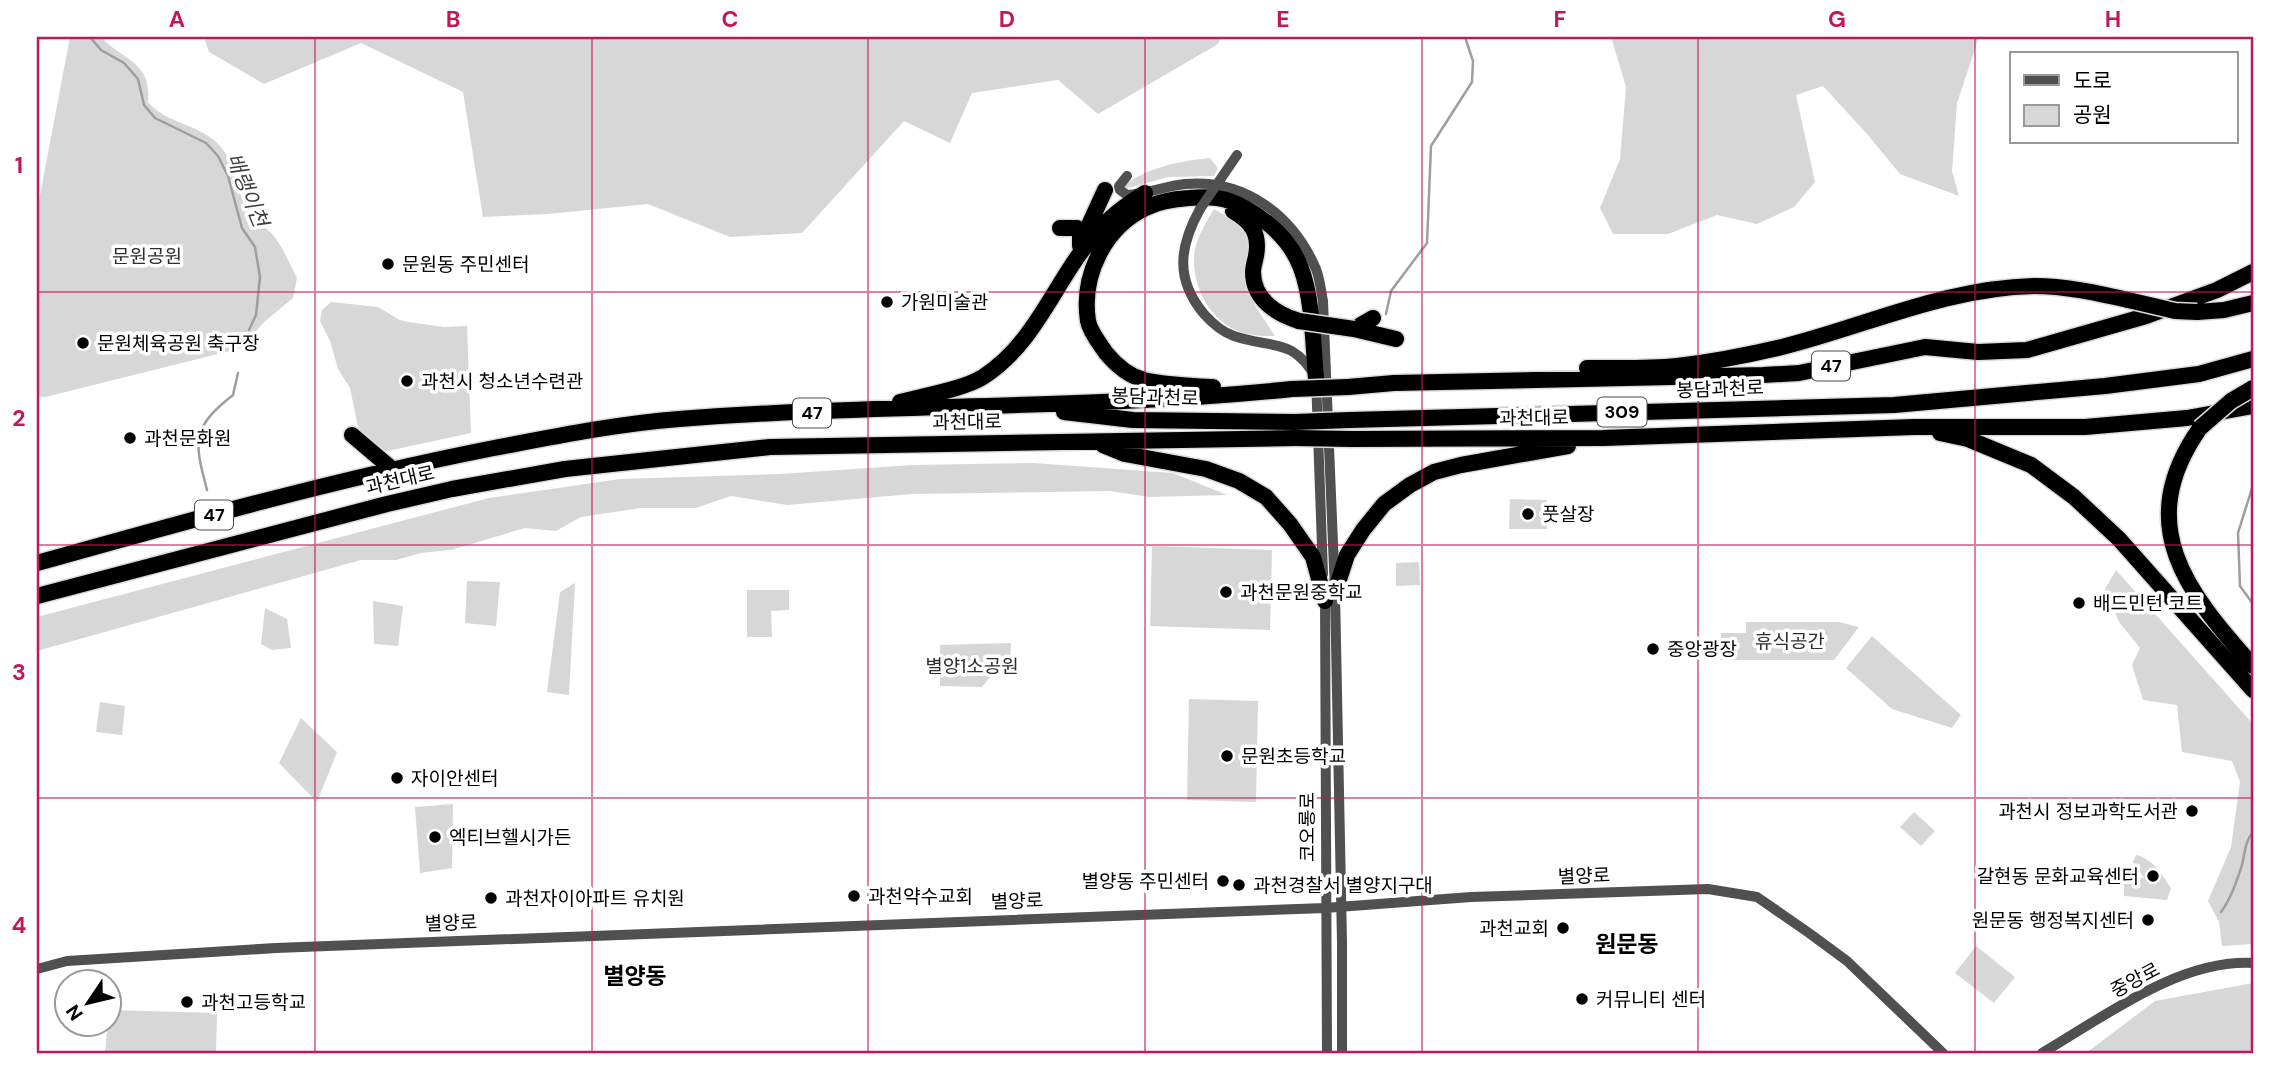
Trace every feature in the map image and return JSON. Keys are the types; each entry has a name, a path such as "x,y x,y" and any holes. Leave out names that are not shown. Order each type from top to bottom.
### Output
{"highway":[{"path":"1081,255 1089,225 1105,190"},
{"path":"871,410 980,379 1006,361 1030,332 1097,232 1119,209 1145,193"},
{"path":"1198,203 1219,197 1234,202 1274,228 1290,246 1302,269 1308,299 1316,378"},
{"path":"1292,389 1189,386 1143,379 1116,365 1088,323 1087,298 1091,273 1098,254 1109,237 1126,220 1148,206 1171,199 1224,206 1245,218 1255,230 1258,243 1253,272 1261,297 1280,315 1396,339"},
{"path":"1060,228 1077,228 1080,233 1081,255"},
{"name":"47","path":"1394,383 1763,375 1799,373 1925,347 1978,352 2027,350 2146,316 2205,295 2253,272"},
{"path":"1394,383 1431,373 1676,366 1783,347 1910,307 1950,296 1993,289 2036,286 2082,290 2175,311 2224,310 2253,303"},
{"path":"1354,329 1373,318"},
{"name":"봉담과천로","path":"1017,406 1133,420 1295,422 1894,405 2105,386 2199,374 2253,359"},
{"name":"과천대로","path":"45,561 392,469 565,434 677,419 1017,406 1236,395 1394,383"},
{"path":"2253,388 2231,401 2200,428 2178,465 2169,493 2170,521 2177,563 2218,627 2253,666"},
{"name":"47","path":"1914,426 2085,427 2187,418 2253,406"},
{"name":"과천대로","path":"37,596 452,489 565,469 770,447 1296,438 1603,438 1914,426"},
{"name":"47","path":"1914,426 1968,439 2031,465 2074,497 2119,538 2253,690"},
{"path":"352,435 392,469"},
{"path":"1330,597 1347,555 1363,530 1384,504 1410,485 1434,472 1461,465 1603,438"},
{"path":"1094,441 1125,454 1206,469 1239,481 1266,498 1290,524 1313,557 1330,597"},
{"path":"37,553 45,561"}],"street":[{"path":"1237,155 1198,203 1182,264 1185,286 1213,324 1233,336 1282,346 1300,355 1316,378 1330,597"},
{"path":"1127,176 1119,186 1127,195 1195,184 1214,184 1244,191 1272,208 1287,224 1301,242 1317,271 1323,301 1330,597 1342,906 1342,1053"},
{"name":"코오롱로","path":"1327,1053 1325,908 1330,597"},
{"name":"별양로","path":"37,970 67,961 276,948 1325,908 1471,897 1708,889 1757,897 1847,961 1943,1053"},
{"name":"중앙로","path":"2042,1053 2147,992 2188,973 2235,962 2253,963"}],"green space":[{"name":"문원공원","path":"70,37 101,37 141,70 148,88 148,102 155,109 203,133 220,146 233,168 247,210 254,220 270,231 277,240 297,278 293,298 264,322 242,348 45,397 37,396 37,211"},
{"path":"204,37 1221,37 1218,44 1098,114 1058,80 972,93 950,143 904,121 802,233 730,237 648,204 548,214 483,217 463,92 361,43 264,84 209,52"},
{"path":"1611,37 1979,37 1957,103 1952,171 1959,196 1900,174 1823,86 1796,95 1815,182 1794,207 1757,224 1717,215 1668,234 1613,234 1600,208 1620,159 1626,87"},
{"path":"1210,158 1218,168 1214,176 1168,177 1125,189 1124,185 1155,169"},
{"path":"1214,209 1243,225 1249,234 1249,287 1254,304 1275,336 1250,335 1234,329 1213,313 1205,302 1196,276 1195,249 1200,233"},
{"name":"과천시 청소년수련관","path":"331,302 378,307 408,322 444,327 467,326 471,433 364,456 350,388 338,369 330,341 320,321 322,310"},
{"path":"1033,463 1173,473 1227,495 1149,497 1110,491 912,494 787,505 731,496 696,508 641,508 581,517 556,531 525,528 451,550 421,553 396,560 361,560 37,651 37,617 489,498 620,479 780,474 912,465"},
{"name":"풋살장","path":"1510,499 1547,500 1547,529 1509,529"},
{"path":"1152,546 1272,550 1270,630 1150,626"},
{"path":"1419,562 1420,585 1396,586 1396,563"},
{"path":"2116,570 2253,724 2253,944 2222,946 2219,922 2208,901 2231,847 2240,782 2232,761 2182,752 2177,705 2143,700 2132,665 2140,648 2119,622 2105,589"},
{"path":"467,581 500,582 496,626 465,623"},
{"path":"575,583 569,695 547,692 560,592"},
{"path":"747,590 789,590 789,610 771,611 772,637 747,637"},
{"path":"373,601 403,606 398,646 374,644"},
{"path":"265,608 287,619 291,648 272,650 261,644"},
{"name":"휴식공간","path":"1746,622 1839,622 1859,627 1834,660 1721,660 1721,633 1746,633"},
{"name":"휴식공간","path":"1872,636 1961,715 1952,728 1892,709 1846,668"},
{"name":"별양1소공원","path":"1011,643 1010,668 995,671 982,687 940,686 940,645"},
{"path":"1189,699 1258,701 1256,802 1187,800"},
{"path":"100,702 125,706 122,735 96,732"},
{"path":"301,718 337,752 317,802 279,763"},
{"name":"엑티브헬시가든","path":"453,804 452,868 420,873 415,807"},
{"path":"1914,812 1935,831 1921,846 1900,827"},
{"name":"갈현동 문화교육센터","path":"2136,855 2152,863 2164,877 2171,888 2167,900 2124,896 2124,877 2144,878 2133,862"},
{"path":"1976,946 2015,977 1994,1003 1955,973"},
{"path":"2253,983 2253,1053 2086,1053 2155,1001"},
{"path":"122,1010 217,1013 216,1053 105,1053 106,1038 122,1038"}],"waterway":[{"name":"배랭이천","path":"90,37 101,50 124,63 138,79 144,105 155,118 206,143 218,156 228,176 242,228 255,247 260,277 256,315 249,330"},
{"path":"1386,314 1391,291 1427,243 1431,146 1472,82 1473,61 1465,37"},
{"name":"배랭이천","path":"207,490 198,447 199,436 209,417 233,395 238,373"},
{"path":"2253,485 2238,533 2240,586 2253,604"},
{"path":"2221,912 2233,889 2253,832"}],"place":[{"name":"문원동 주민센터","path":"388,264"},
{"name":"가원미술관","path":"887,302"},
{"name":"문원체육공원 축구장","path":"83,343"},
{"name":"과천시 청소년수련관","path":"407,381"},
{"name":"과천문화원","path":"130,438"},
{"name":"풋살장","path":"1528,514"},
{"name":"과천문원중학교","path":"1226,592"},
{"name":"배드민턴 코트","path":"2079,603"},
{"name":"중앙광장","path":"1653,649"},
{"name":"문원초등학교","path":"1227,756"},
{"name":"자이안센터","path":"397,778"},
{"name":"과천시 정보과학도서관","path":"2192,811"},
{"name":"엑티브헬시가든","path":"435,837"},
{"name":"갈현동 문화교육센터","path":"2153,876"},
{"name":"별양동 주민센터","path":"1223,881"},
{"name":"과천경찰서 별양지구대","path":"1239,885"},
{"name":"과천약수교회","path":"854,896"},
{"name":"과천자이아파트 유치원","path":"491,898"},
{"name":"원문동 행정복지센터","path":"2148,920"},
{"name":"과천교회","path":"1563,928"},
{"name":"커뮤니티 센터","path":"1582,999"},
{"name":"과천고등학교","path":"187,1002"}],"district":[{"name":"원문동","path":"1627,944"},
{"name":"별양동","path":"635,976"}]}
